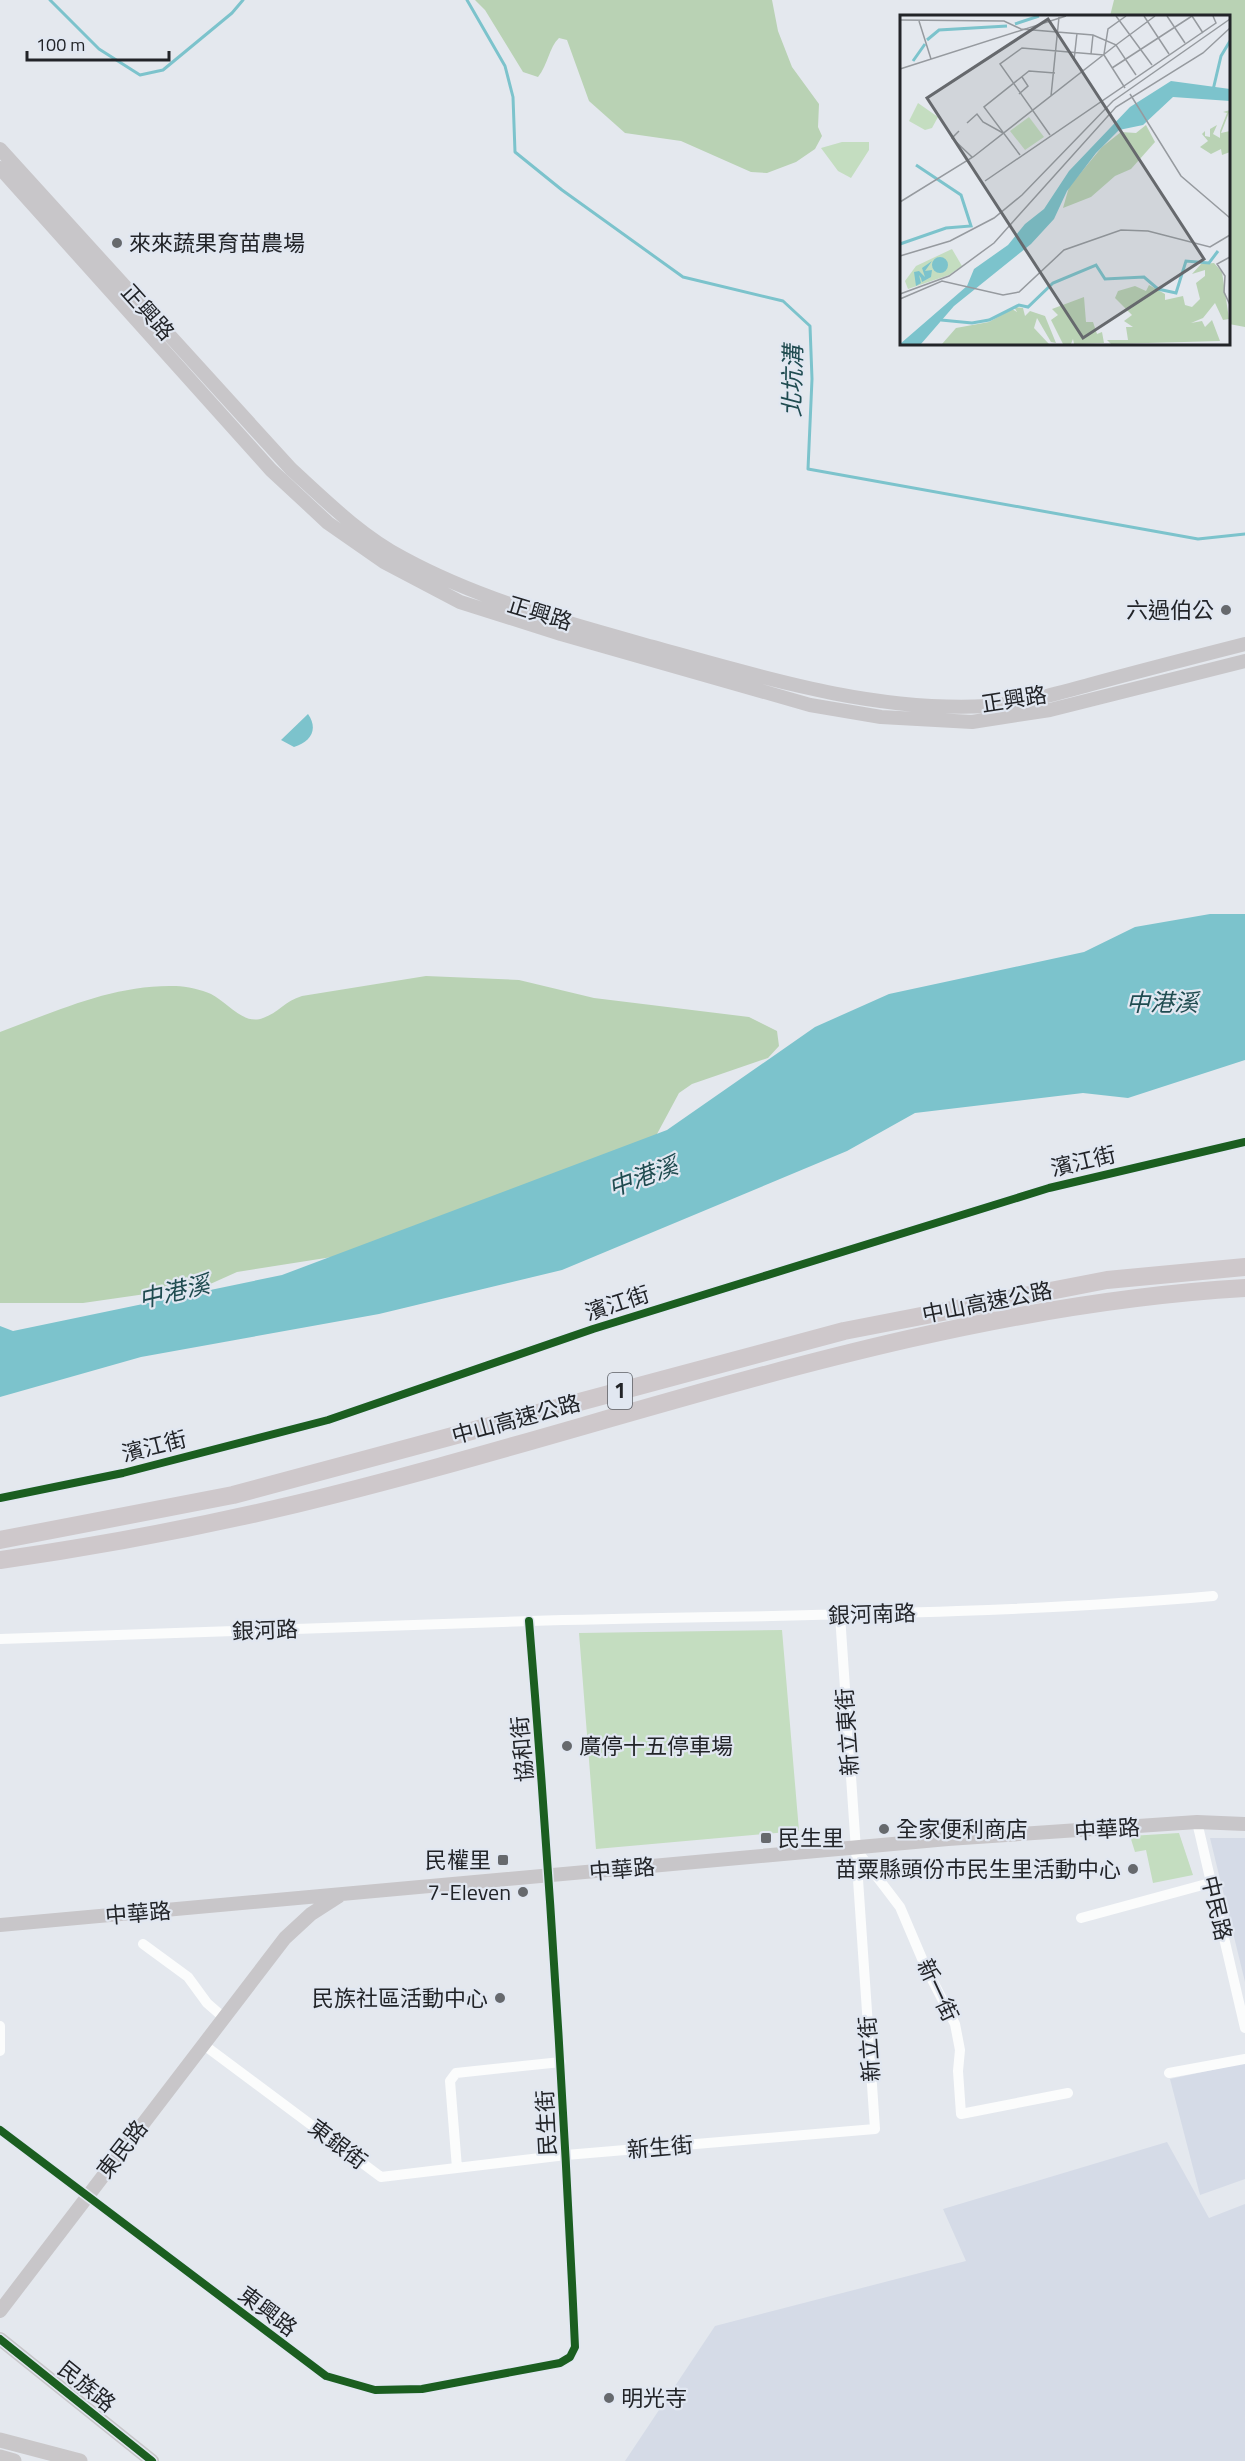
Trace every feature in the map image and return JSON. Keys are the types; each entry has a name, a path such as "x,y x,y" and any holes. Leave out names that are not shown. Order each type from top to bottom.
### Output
{"highway":[{"name":"中山高速公路","path":"0,1540 233,1495 844,1331 1107,1280 1245,1267"},
{"name":"中山高速公路","path":"0,1560 165,1531 296,1504 855,1351 1012,1318 1091,1305 1245,1288"}],"main road":[{"name":"正興路","path":"0,149 291,469 344,517 400,557 469,591 580,626 766,678 862,700 935,706 990,706 1042,697 1245,644"},
{"name":"正興路","path":"0,168 170,360 279,477 328,524 384,562 459,602 561,634 810,705 881,717 972,722 1050,710 1245,661"},
{"name":"中華路","path":"0,1925 854,1848 1197,1822 1245,1824"},
{"name":"東民路","path":"0,2311 285,1938 320,1907 344,1893"},
{"name":"民族路","path":"0,2339 152,2461"},
{"path":"0,2440 80,2461"},
{"path":"0,2457 14,2461"}],"street":[{"name":"濱江街","path":"0,1498 123,1473 328,1420 593,1329 1027,1194 1245,1142"},
{"name":"銀河南路","path":"530,1621 840,1615 1108,1605 1213,1596"},
{"name":"新立東街","path":"840,1615 854,1848"},
{"name":"銀河路","path":"0,1639 530,1621"},
{"name":"協和街","path":"530,1621 550,1875"},
{"name":"中民路","path":"1197,1822 1245,2028"},
{"name":"新一街","path":"854,1848 900,1907 926,1968 955,2024 960,2050 958,2071 961,2114 1068,2093"},
{"name":"新立街","path":"755,2139 875,2129 854,1848"},
{"name":"民生街","path":"550,1875 575,2347 570,2357 560,2363"},
{"path":"1081,1918 1210,1883"},
{"path":"143,1944 188,1977 207,2003 223,2017"},
{"path":"0,2026 0,2051"},
{"name":"東銀街","path":"204,2045 381,2177 566,2155"},
{"path":"1169,2073 1245,2059"},
{"path":"457,2168 450,2081 456,2073 561,2062"},
{"name":"東興路","path":"0,2130 326,2376 375,2390 422,2389 560,2363"},
{"name":"新生街","path":"566,2155 755,2139"}],"shaded area":[{"path":"1210,1838 1245,1838 1245,1982"},
{"path":"1245,2063 1245,2179 1200,2195 1170,2079"},
{"path":"1167,2142 1209,2218 1245,2204 1245,2461 625,2461 715,2326 966,2261 943,2209"}],"green space":[{"path":"475,0 772,0 778,31 792,67 819,104 818,127 822,136 815,149 796,162 767,173 751,172 681,141 625,133 589,101 567,40 559,38 538,77 523,72 485,10"},
{"path":"1114,0 1245,0 1245,327 1230,324 1230,15 1110,15"},
{"path":"842,142 869,142 869,150 851,178 838,171 821,148"},
{"path":"426,976 519,980 594,998 749,1017 777,1031 779,1046 768,1058 692,1084 679,1093 657,1134 634,1153 332,1257 237,1272 208,1285 83,1303 0,1303 0,1032 86,1000 130,989 176,986 194,989 211,994 242,1016 256,1020 268,1016 302,996"},
{"path":"782,1630 799,1831 596,1849 579,1633"},
{"path":"1179,1833 1193,1875 1153,1883 1146,1850 1135,1852 1130,1836"}],"water":[{"path":"308,714 313,730 308,739 294,747 281,740"},
{"name":"中港溪","path":"1210,914 1245,914 1245,1060 1128,1098 1083,1093 915,1113 847,1151 562,1270 379,1314 141,1357 0,1397 0,1326 13,1331 282,1275 667,1130 815,1027 889,994 1084,952 1135,927"}],"waterway":[{"name":"北坑溝","path":"50,0 99,49 140,75 163,70 232,13 243,0"},
{"name":"北坑溝","path":"467,0 505,66 513,97 515,152 562,190 683,277 783,301 810,326 812,379 808,469 1198,539 1245,534"}],"cycle path":[{"path":"0,1498 123,1473 328,1420 593,1329 1049,1188 1245,1142"},
{"path":"0,2130 326,2376 375,2390 422,2389 560,2363 570,2357 575,2347 566,2165 529,1621"},
{"path":"0,2339 152,2461"}],"place":[{"name":"來來蔬果育苗農場","path":"117,243"},
{"name":"六過伯公","path":"1226,610"},
{"name":"廣停十五停車場","path":"567,1746"},
{"name":"全家便利商店","path":"884,1829"},
{"name":"民生里","path":"766,1838"},
{"name":"民權里","path":"503,1860"},
{"name":"苗粟縣頭份巿民生里活動中心","path":"1133,1869"},
{"name":"7-Eleven","path":"523,1892"},
{"name":"民族社區活動中心","path":"500,1998"},
{"name":"明光寺","path":"609,2398"}]}
